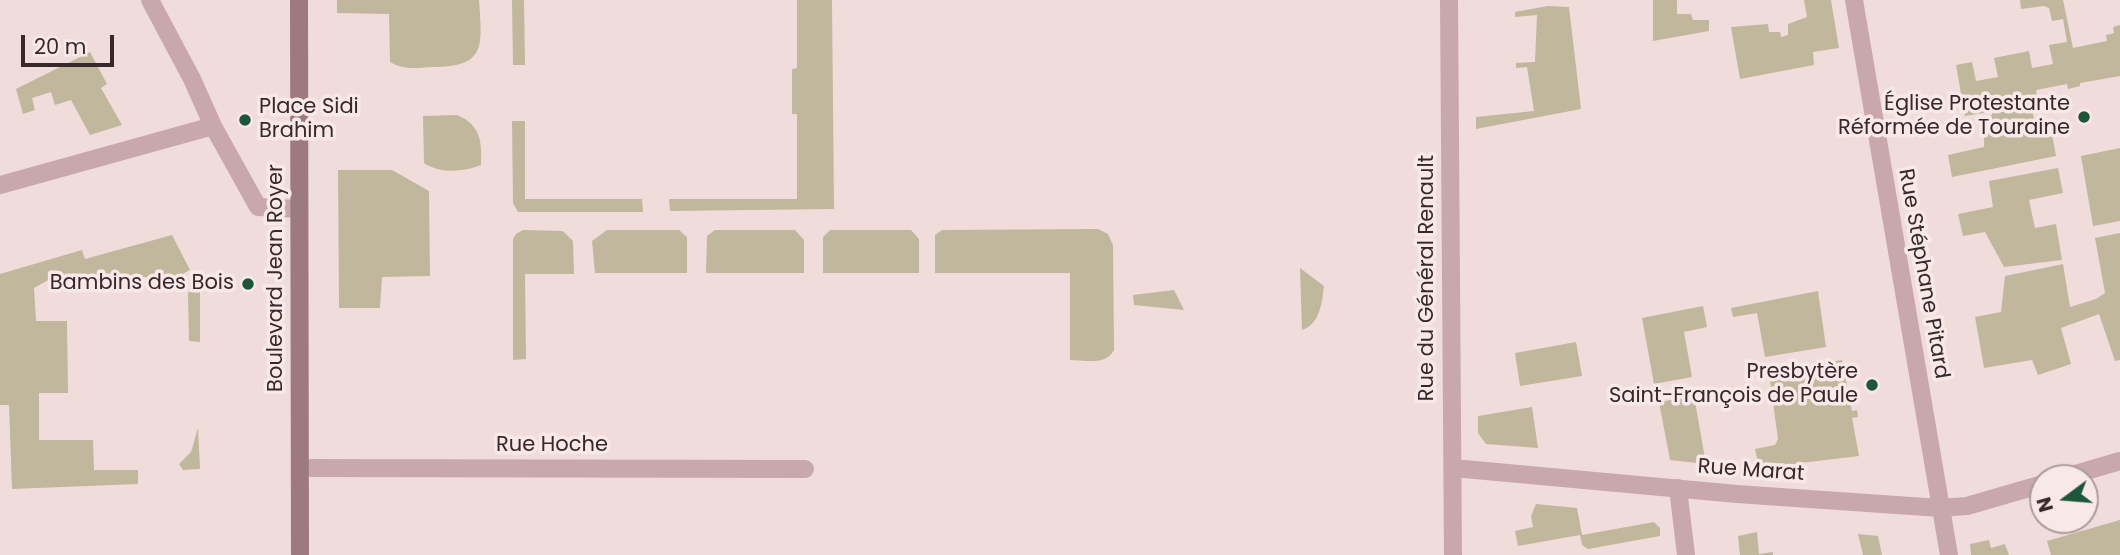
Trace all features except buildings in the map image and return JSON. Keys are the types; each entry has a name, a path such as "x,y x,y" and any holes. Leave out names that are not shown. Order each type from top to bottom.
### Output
{"street":[{"path":"150,0 192,79 213,126 258,207 299,209"},
{"name":"Boulevard Jean Royer","path":"299,0 300,555"},
{"name":"Rue du Général Renault","path":"1448,0 1453,555"},
{"name":"Rue Stéphane Pitard","path":"1854,0 1949,555"},
{"path":"0,185 213,126"},
{"path":"2099,467 2120,461"},
{"name":"Rue Hoche","path":"300,468 805,469"},
{"name":"Rue Marat","path":"1453,468 1940,508 1967,506 2029,488"},
{"path":"1678,488 1686,555"}],"shaded area":[{"path":"337,0 479,0 481,30 477,51 463,63 450,66 410,68 395,65 390,62 389,14 337,13"},
{"path":"512,0 524,0 525,65 513,65"},
{"path":"797,0 832,0 834,209 670,211 669,199 797,199 797,114 792,114 792,69 797,68"},
{"path":"1653,0 1677,0 1677,14 1691,14 1693,20 1709,20 1709,31 1653,41"},
{"path":"1804,0 1831,0 1839,48 1813,52 1814,65 1740,79 1731,27 1768,24 1769,32 1780,32 1781,37 1788,35 1788,24 1807,17"},
{"path":"2020,0 2063,0 2073,48 2107,41 2106,35 2114,33 2113,27 2120,25 2120,76 2080,83 2080,86 2068,89 2067,84 2036,90 2038,102 2031,103 2037,136 2052,134 2056,156 1952,177 1948,155 1984,147 1984,128 1994,111 1965,116 1956,65 1972,62 1976,81 1998,77 1994,58 2029,51 2032,68 2053,64 2049,45 2067,42 2063,19 2052,21 2049,8 2044,6 2021,9"},
{"path":"1548,6 1569,7 1581,109 1476,129 1476,117 1534,111 1527,67 1516,68 1516,63 1535,62 1537,15 1515,17 1515,12"},
{"path":"90,52 107,84 101,88 122,125 90,135 71,100 55,105 51,92 32,98 35,110 23,114 16,89"},
{"path":"457,115 471,124 478,135 481,165 452,171 430,167 424,163 423,116"},
{"path":"512,121 525,121 525,199 642,199 643,212 518,212 513,203"},
{"path":"2120,148 2120,221 2093,226 2081,156"},
{"path":"2058,168 2063,193 2029,200 2035,228 2056,224 2062,260 2004,267 1985,232 1963,236 1958,214 1993,207 1989,181"},
{"path":"338,170 392,170 429,191 430,276 382,277 380,308 339,308"},
{"path":"1098,229 1108,234 1113,245 1114,350 1101,360 1070,360 1070,273 935,273 935,235 942,230"},
{"path":"523,230 563,231 573,241 574,274 525,274 526,359 513,360 513,239"},
{"path":"607,230 679,230 687,237 687,273 595,273 592,241"},
{"path":"715,230 795,230 804,240 804,273 706,273 707,236"},
{"path":"830,230 911,230 919,239 919,273 823,273 823,237"},
{"path":"2120,233 2120,360 2115,361 2099,314 2061,328 2071,364 2038,375 2032,360 1984,368 1975,317 2001,312 2005,276 2063,264 2070,307 2096,299 2105,293 2095,238"},
{"path":"172,235 190,270 177,277 52,278 34,288 36,321 67,321 68,393 39,393 39,440 93,440 94,470 138,470 138,484 12,489 9,405 0,405 0,274 82,250 85,259"},
{"path":"1300,268 1324,286 1316,318 1302,330"},
{"path":"200,285 200,342 189,341 188,293"},
{"path":"1174,290 1184,310 1134,305 1133,295"},
{"path":"1818,291 1826,347 1765,357 1757,313 1733,317 1731,308"},
{"path":"1703,306 1707,327 1684,332 1692,377 1654,384 1642,318"},
{"path":"1576,342 1582,376 1520,386 1515,353"},
{"path":"1842,360 1852,411 1857,410 1858,417 1852,418 1859,456 1759,468 1755,449 1775,445 1778,439 1769,373"},
{"path":"1694,396 1706,464 1670,460 1659,402"},
{"path":"1532,407 1538,448 1486,444 1478,433 1478,416"},
{"path":"198,428 200,469 183,470 179,464 191,452"},
{"path":"1536,504 1577,508 1582,535 1654,522 1660,528 1660,536 1588,549 1582,545 1580,535 1518,546 1515,531 1533,527 1531,516"},
{"path":"2120,520 2120,555 2051,555 2047,541 2071,534 2099,534 2099,526"},
{"path":"1757,532 1759,554 1773,552 1773,555 1740,555 1738,536"},
{"path":"1858,534 1878,536 1882,555 1863,555"},
{"path":"1989,540 1991,548 2005,544 2009,555 1971,555 1970,544"}],"place":[{"name":"Église Protestante Réformée de Touraine","path":"2084,117"},
{"name":"Place Sidi Brahim","path":"245,120"},
{"name":"Bambins des Bois","path":"248,284"},
{"name":"Presbytère Saint-François de Paule","path":"1872,385"}]}
